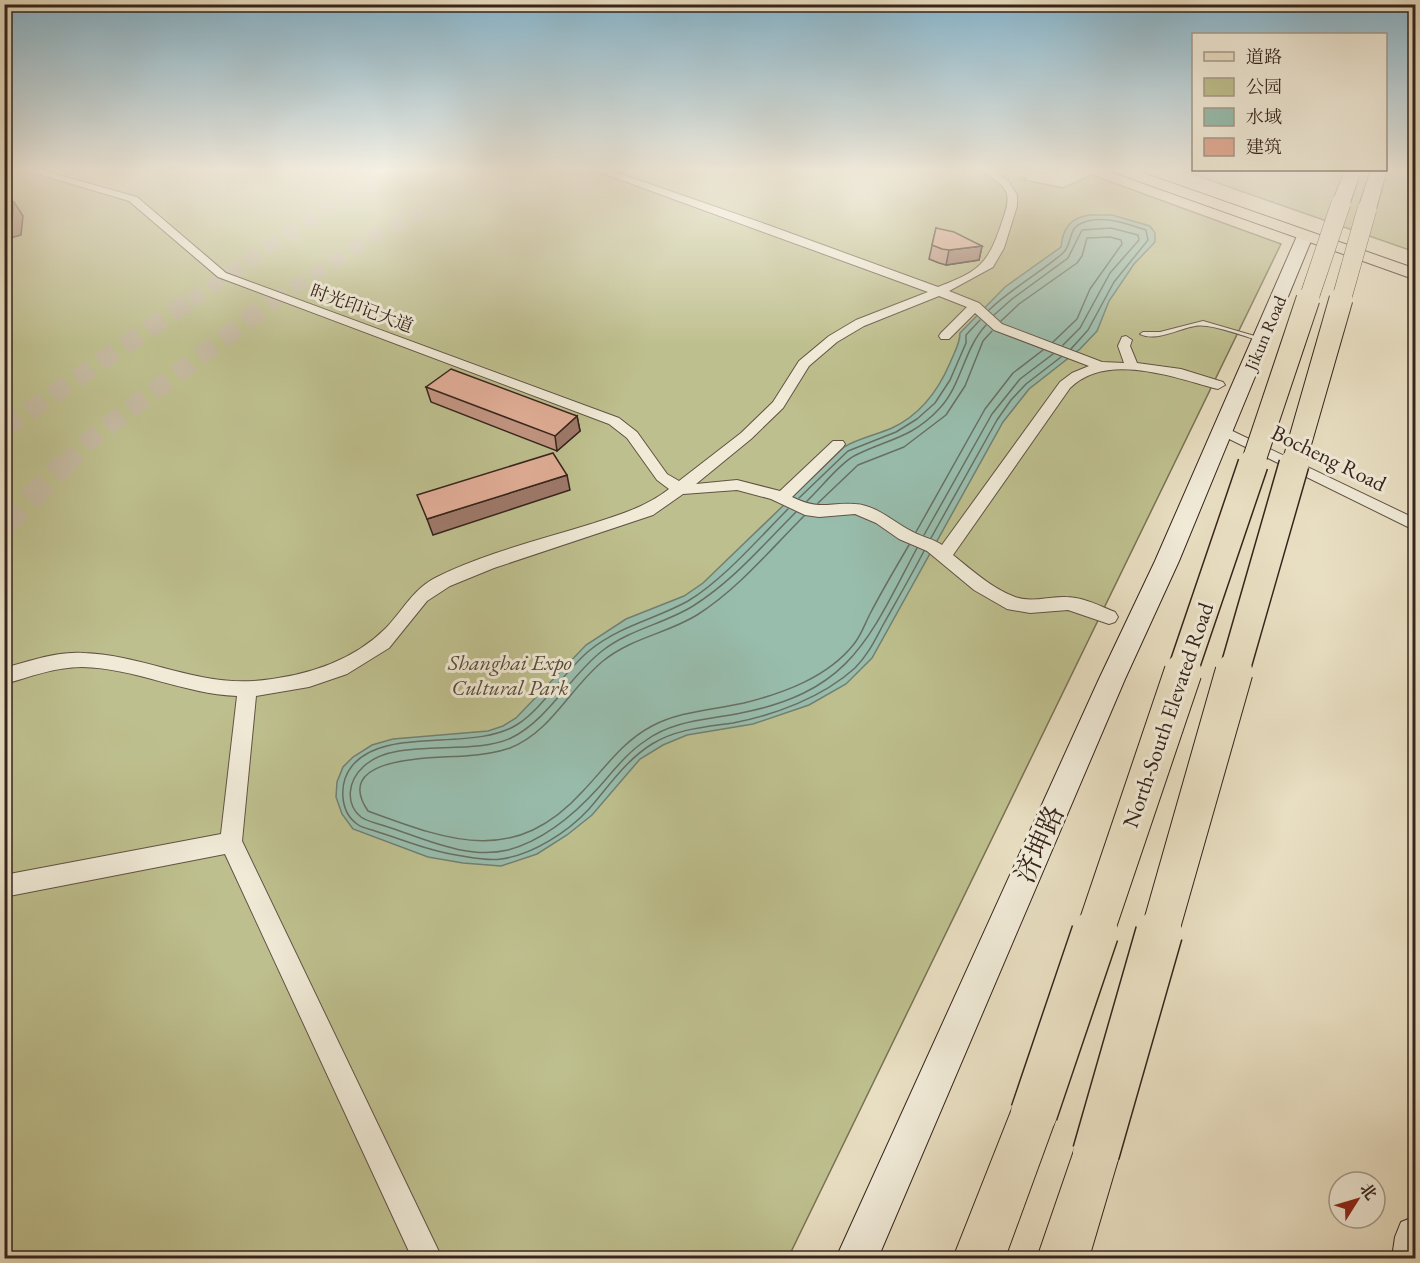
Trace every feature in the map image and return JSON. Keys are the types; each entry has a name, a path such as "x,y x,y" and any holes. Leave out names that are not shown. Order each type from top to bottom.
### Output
{"highway":[{"name":"North-South Elevated Road","path":"979,1258 1034,1113 1333,228"},
{"name":"North-South Elevated Road","path":"1063,1258 1096,1153 1362,228"}],"main road":[{"path":"1283,228 1416,275"},
{"path":"1319,228 1416,262"}],"street":[{"name":"时光印记大道","path":"166,228 222,275 614,421 632,435 662,477 680,489"},
{"path":"767,228 975,306 998,327 1074,354 1100,366 1182,373 1218,385"},
{"path":"4,676 56,662 84,660 114,663 201,685 247,690 277,687 335,671 380,645 395,630 413,604 431,588 461,573 647,511 680,489 746,436 778,405 804,364 833,339 860,323 957,284 989,264 999,248 1005,228"},
{"name":"Jikun Road","path":"1222,430 1263,339 1305,236"},
{"path":"945,336 975,306"},
{"path":"1126,340 1124,346 1132,367"},
{"path":"944,555 1065,385 1077,375 1100,366"},
{"name":"Bocheng Road","path":"1222,430 1416,526"},
{"name":"济坤路","path":"858,1258 1222,430"},
{"path":"782,498 838,444"},
{"path":"680,489 737,485 756,488 805,510 819,512 856,509 882,519 905,535 933,547 980,586 1013,604 1030,606 1068,603 1083,606 1109,617"},
{"path":"247,690 231,842 427,1258"},
{"path":"4,886 231,842"},
{"path":"1413,1258 1416,1238"}],"lane":[{"path":"1143,334 1165,335 1193,324 1203,323 1263,339"}],"green space":[{"name":"Shanghai Expo Cultural Park","path":"5,228 1237,228 1281,244 788,1258 5,1258"},
{"path":"1346,228 1415,228 1415,252"}],"water":[{"path":"1151,228 1155,233 1155,242 1134,264 1109,301 1097,331 1080,349 1029,389 1003,422 872,658 846,684 809,705 753,724 687,735 663,745 640,759 592,815 567,835 537,854 501,866 428,857 353,829 342,814 336,797 337,782 343,767 353,757 372,745 393,739 488,731 503,726 516,718 586,645 626,619 684,596 703,583 844,447 902,423 919,409 934,392 945,373 958,345 960,333 1005,287 1061,247 1066,229"}],"building":[{"path":"936,228 954,232 982,246 942,249 932,245"},
{"path":"451,369 577,416 555,436 426,387"},
{"path":"553,453 567,475 427,519 417,495"}],"tunnel":[{"path":"190,301 296,228"},
{"path":"273,301 373,236 389,228"},
{"path":"4,428 192,299"},
{"path":"64,466 88,441 275,299"},
{"path":"4,526 65,464"}]}
